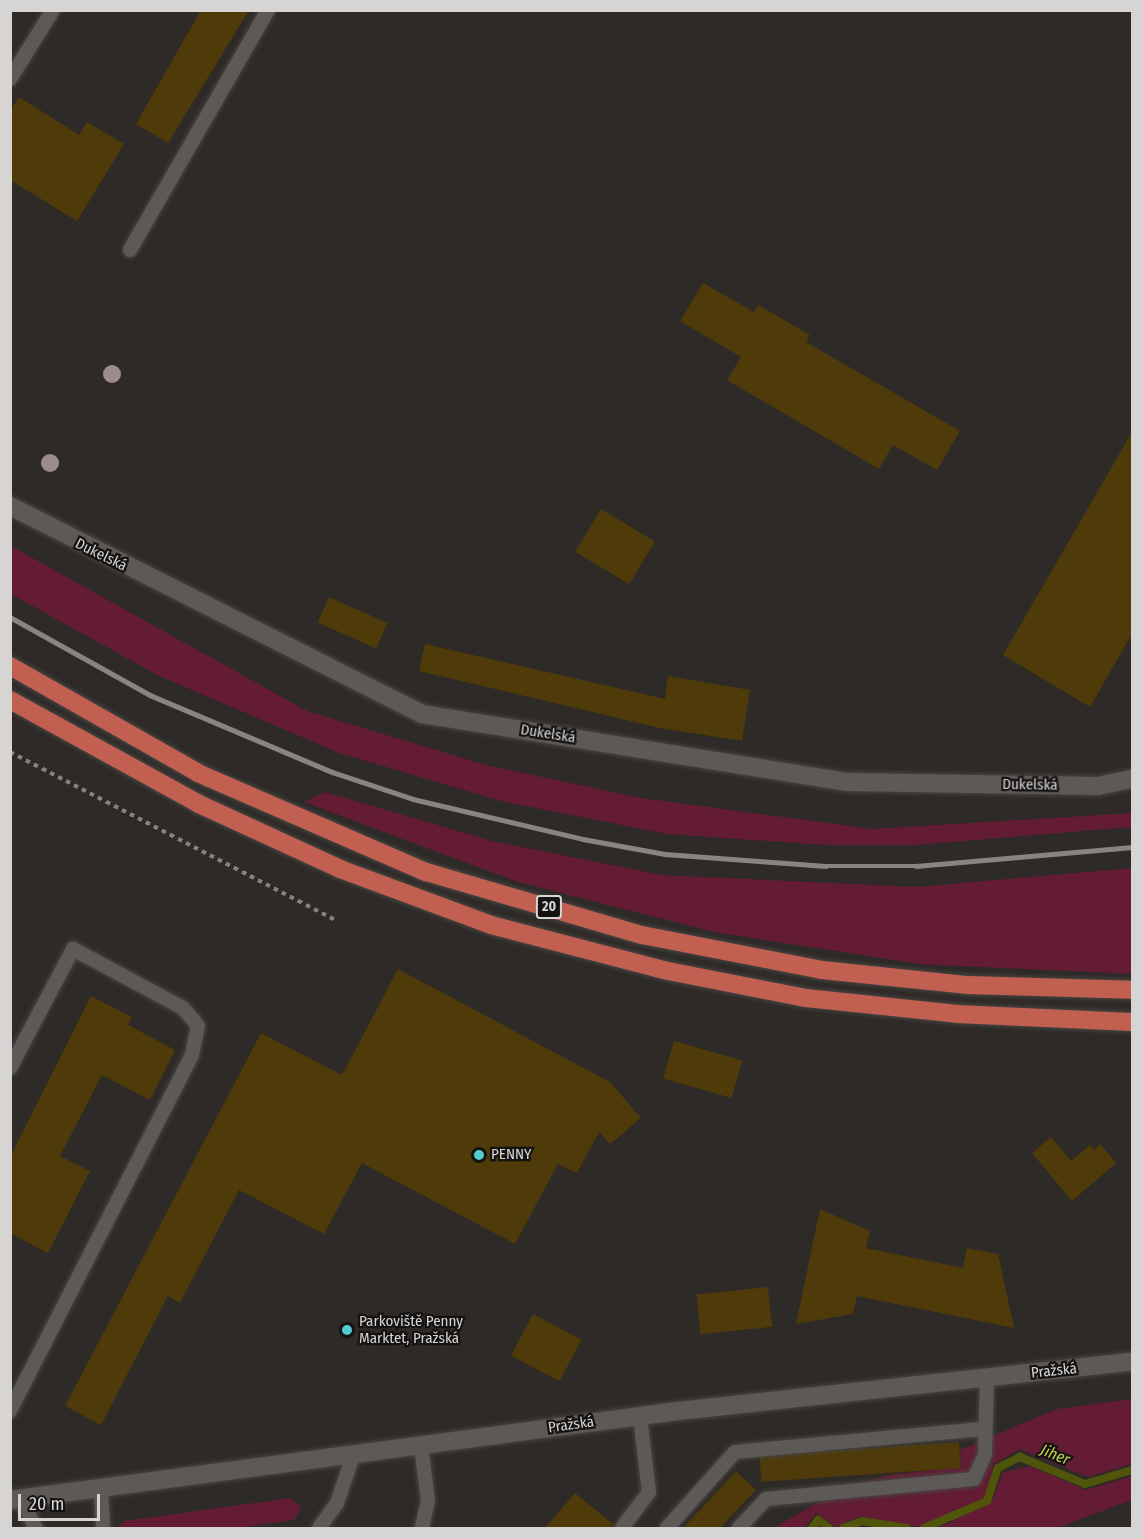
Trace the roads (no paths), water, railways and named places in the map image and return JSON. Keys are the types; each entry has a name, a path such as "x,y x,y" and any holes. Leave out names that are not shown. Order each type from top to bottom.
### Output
{"highway":[{"name":"20","path":"10,666 198,773 426,872 642,935 822,970 968,985 1132,990"},
{"name":"20","path":"10,700 210,809 340,869 491,925 669,971 806,998 957,1014 1132,1022"}],"street":[{"name":"Dukelská","path":"10,506 422,714 847,782 1098,786 1132,779"},
{"name":"Pražská","path":"16,1500 640,1416 1132,1362"}],"lane":[{"path":"10,80 53,10"},
{"path":"130,250 268,10"},
{"path":"10,1068 73,949 183,1008 198,1026 192,1055 10,1411"},
{"path":"739,1528 766,1499 974,1479 985,1454 987,1377"},
{"path":"622,1528 649,1492 640,1416"},
{"path":"668,1528 735,1452 985,1429"},
{"path":"421,1445 428,1501 422,1528"},
{"path":"319,1528 337,1503 353,1456"},
{"path":"101,1488 103,1528"},
{"path":"16,1500 36,1528"}],"waterway":[{"name":"Jiher","path":"924,1528 987,1501 998,1468 1020,1457 1085,1484 1132,1470"},
{"name":"Jiher","path":"812,1528 818,1520 829,1528"},
{"name":"Jiher","path":"843,1528 862,1521 906,1528"}],"railway":[{"path":"10,617 150,695 332,772 413,799 583,839 665,854 826,866 916,866 1132,847"}],"place":[{"name":"PENNY","path":"479,1155"},
{"name":"Parkoviště Penny Marktet, Pražská","path":"347,1330"}]}
